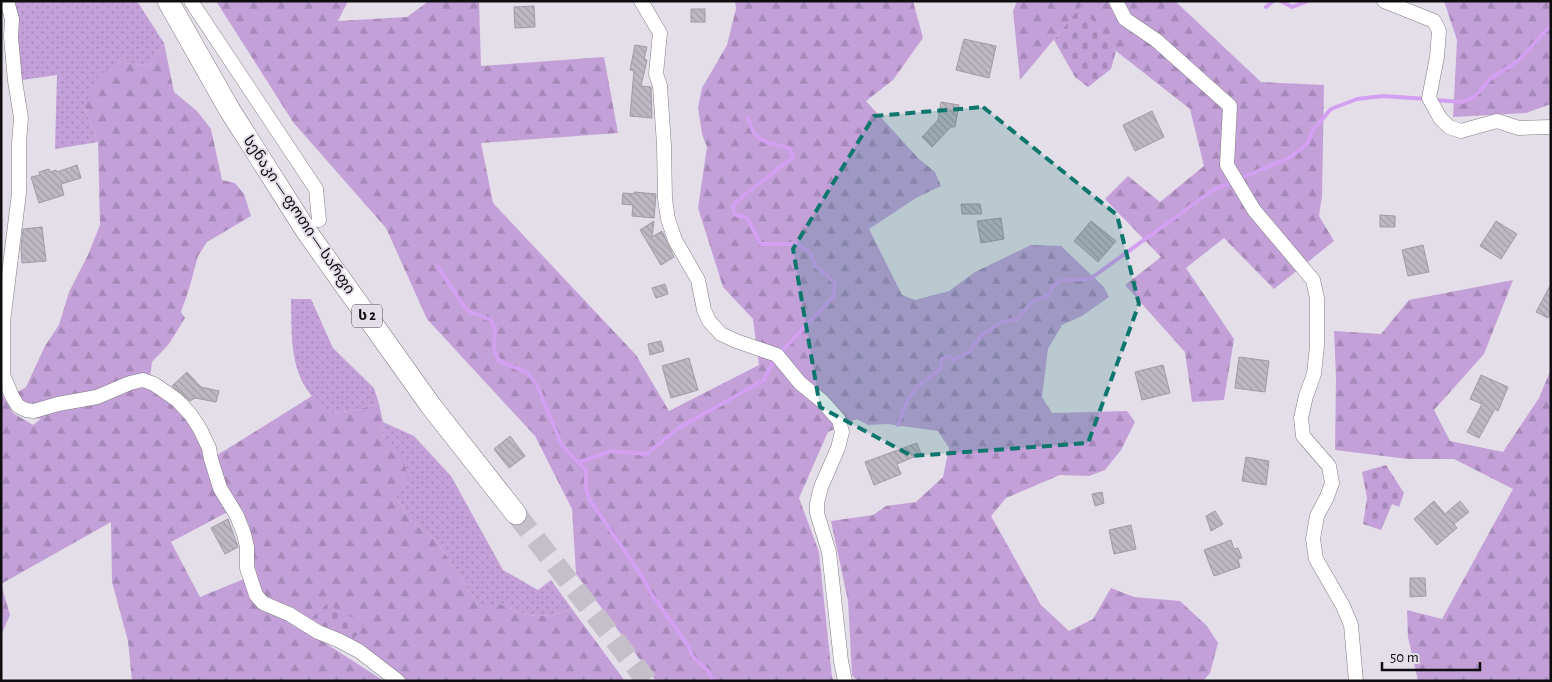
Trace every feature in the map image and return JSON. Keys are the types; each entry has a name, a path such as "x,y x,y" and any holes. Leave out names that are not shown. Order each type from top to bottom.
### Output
{"highway":[{"name":"სენაკი — ფოთი — სარფი","path":"168,1 229,109 307,232 431,406 516,514"}],"street":[{"path":"7,1 12,20 11,37 15,80 22,118 19,143 19,193 3,322 3,375 12,396 18,406 34,411 58,404 97,397 130,382 143,380 154,384 177,400 191,414 209,448 220,488 237,516 244,534 247,547 247,568 251,583 259,599 263,603 289,614 318,632 360,651 398,681"},
{"path":"191,1 316,189 319,220"},
{"path":"641,1 660,33 656,74 660,86 665,199 668,219 675,240 698,280 704,310 709,321 721,334 777,355 800,383 822,401 839,420 842,432 838,448 821,487 817,503 817,513 829,552 841,661 845,681"},
{"path":"1116,1 1125,19 1156,40 1230,106 1226,165 1254,210 1313,280 1317,298 1317,346 1314,374 1301,418 1303,436 1329,466 1332,483 1317,516 1313,539 1316,559 1343,606 1352,626 1356,681"},
{"path":"1384,1 1434,21 1439,31 1437,57 1429,98 1440,118 1449,127 1461,131 1497,121 1519,128 1551,128"}],"highlighted area":[{"path":"983,107 1117,215 1139,304 1088,443 912,456 820,407 793,249 874,116"}],"green space":[{"path":"6,1 137,1 164,43 149,66 118,62 84,107 98,142 55,149 57,75 15,81"},
{"path":"216,1 348,1 338,21 407,17 429,1 479,1 481,66 604,57 618,133 481,143 493,203 636,355 669,411 759,365 753,319 723,287 698,208 707,147 702,134 698,107 702,88 727,45 736,9 735,1 913,1 923,38 893,80 866,101 919,159 935,172 941,186 916,198 869,229 902,295 915,300 949,291 975,272 1031,245 1061,246 1104,287 1109,297 1082,316 1062,325 1048,349 1042,397 1052,413 1127,411 1135,422 1121,450 1105,470 1089,476 1060,475 1006,498 991,516 1041,605 1069,631 1093,619 1111,588 1134,597 1180,601 1207,626 1218,643 1210,673 1203,681 857,681 852,675 848,601 831,521 873,515 886,506 916,502 943,477 949,448 938,431 888,424 868,425 857,419 828,432 799,498 819,552 832,677 834,681 656,681 576,574 572,509 535,436 427,319 386,228 293,122"},
{"path":"1017,1 1175,1 1261,82 1324,85 1322,196 1319,216 1334,241 1274,289 1224,238 1186,268 1234,339 1224,400 1192,402 1185,352 1125,285 1161,257 1105,199 1128,176 1160,202 1204,166 1190,109 1116,51 1081,7 1020,80 1013,11"},
{"path":"1444,1 1551,1 1551,104 1526,113 1453,117 1457,40"},
{"path":"1081,6 1116,51 1111,69 1088,87 1075,77 1054,40"},
{"path":"164,43 174,92 197,111 211,129 222,180 235,183 244,194 251,216 207,242 198,256 181,312 185,318 169,344 152,362 149,386 166,391 202,442 211,459 312,396 332,413 379,404 383,422 382,440 403,456 408,481 395,495 410,520 435,539 478,604 500,604 535,616 552,615 572,609 625,681 400,681 391,671 319,639 384,681 132,681 128,641 112,582 111,522 1,584 1,393 13,413 33,425 41,419 29,414 12,396 26,387 45,346 59,325 69,292 88,255 100,225 98,142 84,107 99,75 118,62 149,66","holes":["239,506 249,525 256,574 200,597 171,542"]},
{"path":"1513,280 1484,354 1434,410 1450,441 1503,452 1539,398 1551,369 1551,681 1418,681 1408,637 1407,610 1442,619 1513,489 1454,459 1408,459 1335,450 1336,378 1334,331 1381,334 1409,300"},
{"path":"291,299 311,299 333,348 374,388 379,404 332,413 313,398 304,384 295,361"},
{"path":"383,422 414,436 451,476 503,570 538,590 551,580 572,609 552,615 535,616 500,604 478,604 435,539 410,520 395,495 382,440"},
{"path":"1386,465 1404,493 1399,507 1392,504 1381,530 1363,524 1367,498 1362,472"},
{"path":"1,584 10,615 1,635"},
{"path":"327,604 364,624 349,646 306,623"}],"building":[{"path":"534,6 535,27 515,28 514,7"},
{"path":"691,9 705,9 705,22 691,22"},
{"path":"964,39 996,46 989,78 956,70"},
{"path":"635,45 647,47 644,59 647,60 641,86 651,87 652,118 630,116 634,71 630,70"},
{"path":"941,102 959,105 955,127 951,127 932,147 922,137 938,120"},
{"path":"1152,111 1164,137 1135,151 1123,125"},
{"path":"77,165 81,178 61,184 64,195 39,203 31,177 40,175 39,172 49,169 50,172 56,170 57,172"},
{"path":"634,192 656,194 654,218 632,216 633,205 622,204 623,193 634,194"},
{"path":"961,204 980,204 982,214 962,214"},
{"path":"1380,215 1395,216 1395,227 1380,227"},
{"path":"1001,218 1004,239 981,243 977,221"},
{"path":"654,221 652,237 662,231 674,257 661,265 640,230"},
{"path":"1091,221 1116,241 1098,262 1074,241"},
{"path":"1496,221 1517,234 1501,259 1480,246"},
{"path":"42,227 46,261 22,263 23,229"},
{"path":"1423,245 1429,272 1408,276 1402,250"},
{"path":"665,284 668,294 656,298 652,288"},
{"path":"1551,284 1551,312 1548,318 1536,312"},
{"path":"661,341 664,351 650,355 648,344"},
{"path":"1239,357 1269,361 1265,392 1235,388"},
{"path":"689,358 698,390 671,398 662,366"},
{"path":"1163,365 1170,393 1142,400 1135,372"},
{"path":"187,372 201,387 219,391 216,402 195,398 190,401 172,386"},
{"path":"1481,375 1508,387 1498,411 1495,409 1479,438 1467,432 1482,404 1470,399"},
{"path":"510,436 525,456 509,468 494,449"},
{"path":"917,443 921,454 897,464 901,474 874,485 865,462"},
{"path":"1246,457 1269,461 1266,485 1242,481"},
{"path":"1102,492 1104,503 1095,506 1092,494"},
{"path":"1434,501 1445,514 1460,501 1469,512 1454,524 1457,528 1437,545 1414,519"},
{"path":"1215,511 1223,524 1211,531 1206,516"},
{"path":"228,519 238,547 225,554 211,528"},
{"path":"1131,525 1136,549 1114,554 1109,530"},
{"path":"1231,540 1234,549 1238,548 1242,558 1238,559 1240,567 1214,576 1204,550"},
{"path":"1410,578 1425,578 1426,596 1410,597"}],"waterway":[{"path":"1266,7 1273,1"},
{"path":"1281,1 1292,7 1308,1"},
{"path":"1434,100 1462,102 1474,97 1490,79 1519,60 1551,25"},
{"path":"1239,179 1289,158 1308,143 1312,131 1331,109 1357,99 1383,96 1427,99"},
{"path":"748,118 754,133 758,137 767,142 789,148 793,157 743,196 733,206 734,214 747,218 761,244 796,244 810,252 816,266 835,283 834,296 780,353"},
{"path":"898,425 908,399 924,381 940,370 942,359 948,356 953,360 969,352 981,336 1001,322 1017,319 1032,302 1049,295 1053,286 1061,280 1090,279 1213,190 1233,182"},
{"path":"438,267 463,305 470,312 491,320 495,329 494,349 499,361 526,372 537,385 560,441 565,449 586,470 586,489 589,499 645,581 650,592 687,644 693,657 708,671 713,681"},
{"path":"580,462 611,451 647,454 677,429 764,380 775,358"}],"tunnel":[{"path":"516,514 647,681"}]}
